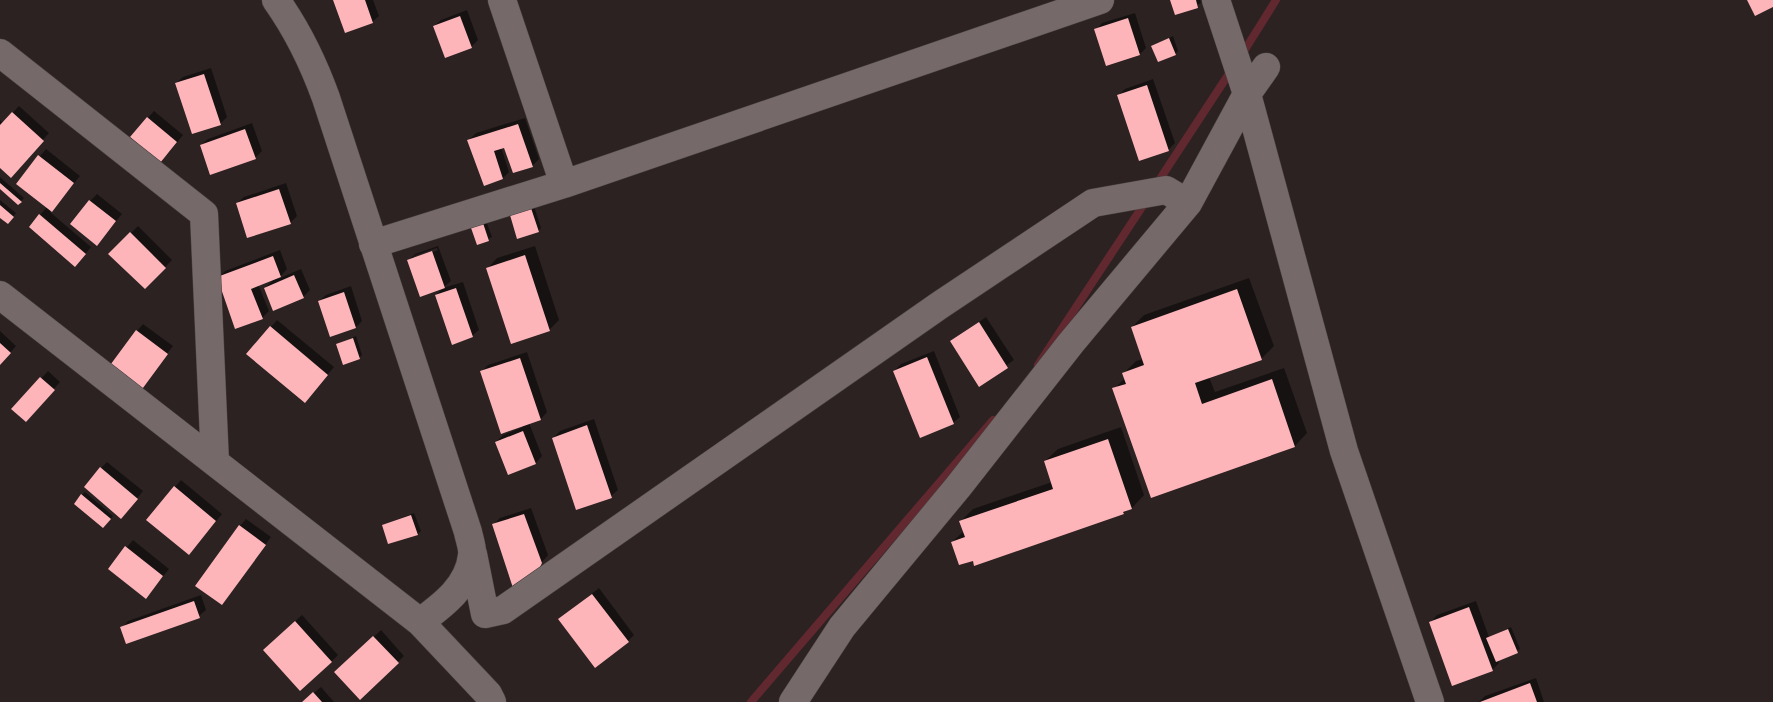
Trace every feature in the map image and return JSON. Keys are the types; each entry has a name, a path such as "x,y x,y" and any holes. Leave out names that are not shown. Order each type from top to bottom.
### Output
{"street":[{"path":"276,0 292,22 310,56 468,532 485,614 503,610 940,305 1094,204 1166,190 1188,203"},
{"path":"502,0 564,184"},
{"path":"373,244 564,184 1100,0"},
{"path":"1216,0 1247,94 1344,451 1430,702"},
{"path":"0,53 204,214 215,462"},
{"path":"793,702 842,627 958,487 1071,343 1188,203 1247,94 1266,67"},
{"path":"0,295 420,622 488,694 492,702"},
{"path":"420,622 448,601 464,578 473,554"}],"building":[{"path":"333,0 365,0 373,23 345,33"},
{"path":"1170,0 1196,0 1198,8 1175,15"},
{"path":"1747,0 1773,0 1773,7 1755,16"},
{"path":"460,16 472,48 445,58 433,26"},
{"path":"1128,18 1140,55 1106,66 1094,29"},
{"path":"1169,38 1176,55 1158,62 1151,46"},
{"path":"204,74 221,125 192,134 175,83"},
{"path":"1147,85 1169,151 1139,161 1117,95"},
{"path":"12,112 44,141 11,178 0,168 0,125"},
{"path":"147,117 177,142 160,163 130,137"},
{"path":"518,124 533,167 513,173 504,148 494,151 503,179 484,186 467,140"},
{"path":"245,129 256,159 210,175 200,145"},
{"path":"38,155 74,183 52,212 16,184"},
{"path":"0,183 22,202 18,205 0,189"},
{"path":"279,189 291,224 247,238 236,203"},
{"path":"89,200 116,221 97,246 70,224"},
{"path":"0,205 14,217 8,224 0,218"},
{"path":"531,208 539,232 517,239 510,215"},
{"path":"39,214 86,254 75,267 29,227"},
{"path":"482,220 489,241 477,245 470,225"},
{"path":"130,232 166,268 145,289 108,254"},
{"path":"432,251 445,288 420,297 407,260"},
{"path":"525,255 550,331 511,344 486,268"},
{"path":"273,256 281,277 251,289 263,319 235,329 217,277"},
{"path":"294,275 304,298 273,311 264,288"},
{"path":"456,288 473,337 452,345 435,295"},
{"path":"1237,289 1262,360 1195,383 1202,404 1272,379 1295,447 1151,498 1112,388 1126,384 1122,373 1144,365 1131,327"},
{"path":"344,292 356,328 330,337 318,301"},
{"path":"979,322 1008,368 979,387 950,341"},
{"path":"270,326 328,375 305,403 246,354"},
{"path":"136,330 168,354 140,392 108,368"},
{"path":"353,338 360,359 343,365 336,344"},
{"path":"0,343 11,353 0,365"},
{"path":"927,357 954,424 920,438 893,371"},
{"path":"520,358 541,420 501,434 480,371"},
{"path":"40,377 55,390 26,422 11,409"},
{"path":"587,425 612,498 576,510 552,438"},
{"path":"523,431 536,464 508,475 495,442"},
{"path":"1108,439 1132,509 1123,512 1124,514 974,566 973,561 959,565 951,542 965,537 959,521 1053,489 1044,461"},
{"path":"100,467 138,499 121,519 84,487"},
{"path":"174,486 216,521 189,555 146,520"},
{"path":"81,494 111,519 103,528 74,504"},
{"path":"524,514 542,563 538,571 513,588 492,524"},
{"path":"411,515 418,535 388,544 382,525"},
{"path":"239,525 266,545 222,605 195,586"},
{"path":"125,546 163,576 146,599 108,569"},
{"path":"592,594 629,642 595,668 558,619"},
{"path":"194,601 200,618 126,644 120,627"},
{"path":"1469,607 1493,671 1452,686 1429,622"},
{"path":"295,621 332,662 300,691 263,650"},
{"path":"1508,629 1518,653 1496,662 1486,638"},
{"path":"373,636 399,663 360,700 334,672"},
{"path":"1530,683 1537,702 1480,702"},
{"path":"313,692 322,702 302,702"}],"waterway":[{"path":"1241,56 1276,0"},
{"path":"1156,185 1232,69"},
{"path":"1038,365 1146,201"},
{"path":"751,702 993,420"}]}
